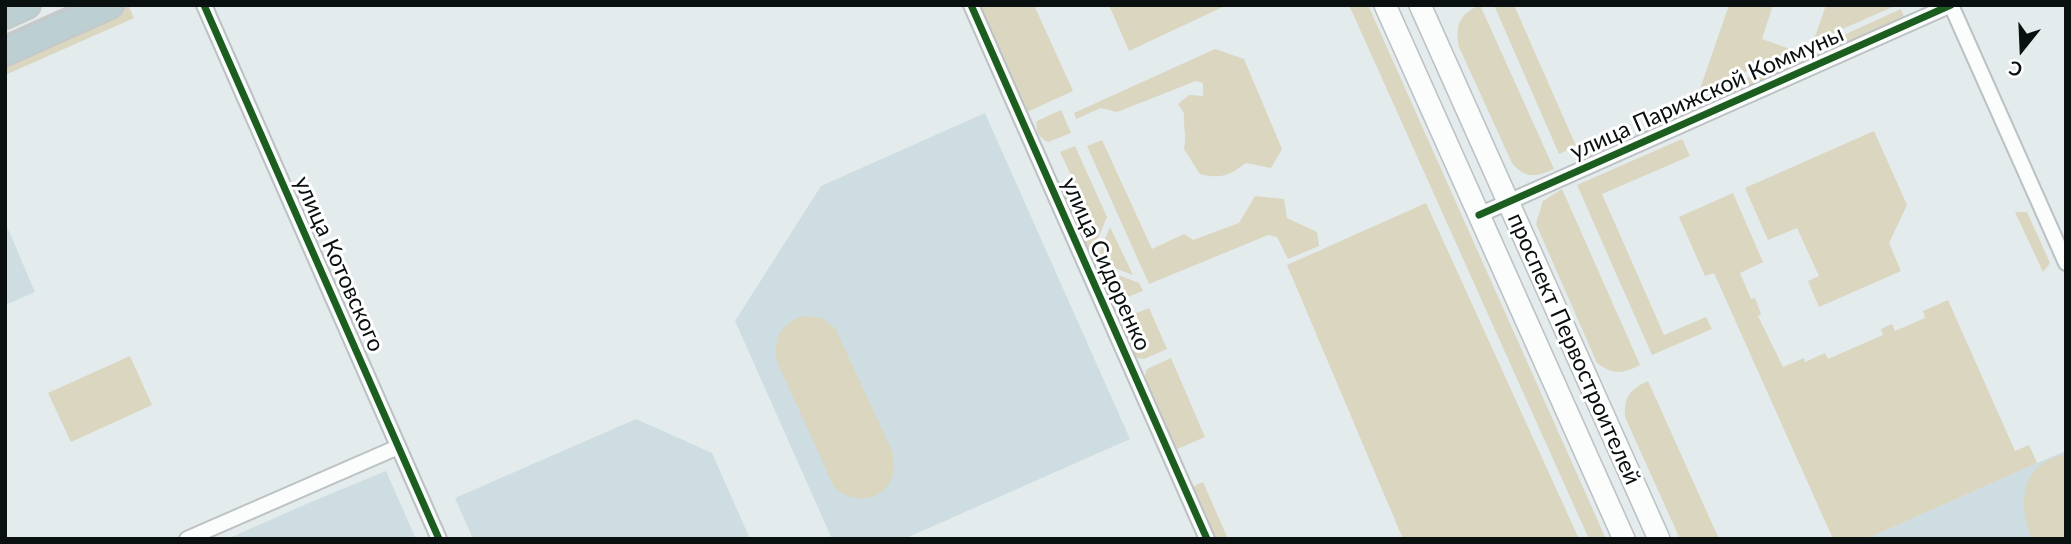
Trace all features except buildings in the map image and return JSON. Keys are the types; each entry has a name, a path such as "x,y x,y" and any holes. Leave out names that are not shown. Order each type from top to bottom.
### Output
{"highway":[{"path":"5,15 27,5"},
{"path":"5,52 110,5"}],"main road":[{"name":"проспект Первостроителей","path":"1385,5 1624,539"},
{"name":"проспект Первостроителей","path":"1420,5 1659,539"}],"street":[{"name":"улица Котовского","path":"204,5 439,539"},
{"name":"улица Сидоренко","path":"971,5 1206,539"},
{"path":"1951,5 2066,264"},
{"name":"улица Парижской Коммуны","path":"1479,215 1951,5"},
{"path":"187,539 398,447"}],"shaded area":[{"path":"128,5 134,18 5,75 5,60"},
{"path":"979,5 1034,5 1073,91 1027,112"},
{"path":"1109,5 1227,5 1129,51"},
{"path":"1349,5 1368,5 1606,539 1589,539"},
{"path":"1480,5 1554,169 1548,172 1527,174 1512,163 1459,47 1460,22 1467,12"},
{"path":"1494,5 1514,5 1576,146 1559,154"},
{"path":"1729,5 1773,5 1762,39 1790,49 1790,53 1699,92"},
{"path":"1826,5 1897,5 1813,42"},
{"path":"1901,9 1905,20 1807,64 1811,50"},
{"path":"1215,49 1244,59 1282,149 1271,168 1246,163 1224,175 1200,174 1184,149 1184,113 1178,104 1189,95 1203,96 1203,83 1196,81 1117,112 1101,108 1076,119 1074,113"},
{"path":"1786,61 1782,74 1697,109 1700,98"},
{"path":"1061,110 1071,133 1048,142 1042,139 1038,134 1037,121"},
{"path":"985,113 1130,439 904,539 832,539 735,321 821,186"},
{"path":"1874,131 1907,205 1889,243 1901,271 1819,307 1808,281 1819,276 1797,228 1768,240 1745,188"},
{"path":"1682,139 1690,156 1602,194 1664,335 1706,317 1712,329 1652,355 1577,185"},
{"path":"1102,140 1152,249 1184,234 1193,240 1239,223 1255,196 1284,199 1287,218 1317,232 1319,246 1288,259 1277,237 1268,235 1149,284 1087,146"},
{"path":"1075,146 1107,217 1091,255 1088,256 1062,199 1072,177 1060,152"},
{"path":"1562,189 1640,365 1628,370 1608,370 1597,363 1536,224 1543,201"},
{"path":"1733,193 1763,262 1740,273 1751,299 1755,298 1761,314 1758,316 1783,367 1804,358 1805,362 1825,353 1828,359 1883,335 1881,329 1892,324 1895,331 1925,318 1923,311 1948,300 2015,451 2029,445 2037,463 1866,539 1833,539 1714,273 1705,276 1679,217"},
{"path":"1426,203 1579,539 1403,539 1287,265"},
{"path":"2015,212 2027,212 2050,263 2043,272"},
{"path":"5,222 35,292 5,305"},
{"path":"1110,227 1133,275 1096,261"},
{"path":"1093,267 1139,283 1143,291 1109,304"},
{"path":"1149,308 1167,349 1144,359 1133,357 1116,321"},
{"path":"803,316 821,318 835,328 892,451 892,477 887,487 869,498 846,495 834,487 778,364 776,348 780,334 789,323"},
{"path":"130,356 152,405 71,442 48,393"},
{"path":"1171,358 1205,437 1175,450 1143,380 1147,369"},
{"path":"1648,381 1719,539 1680,539 1625,417 1629,394"},
{"path":"636,419 712,453 750,539 473,539 455,498"},
{"path":"2066,451 2066,539 1866,539 2037,463"},
{"path":"2066,454 2066,539 2032,539 2025,512 2026,486 2040,466"},
{"path":"386,471 416,539 227,539 311,502"},
{"path":"1203,482 1228,539 1213,539 1190,488"}],"tram line":[{"path":"5,35 72,5"}],"cycle path":[{"path":"204,5 439,539"},
{"path":"971,5 1207,539"},
{"path":"1479,215 1951,5"}]}
